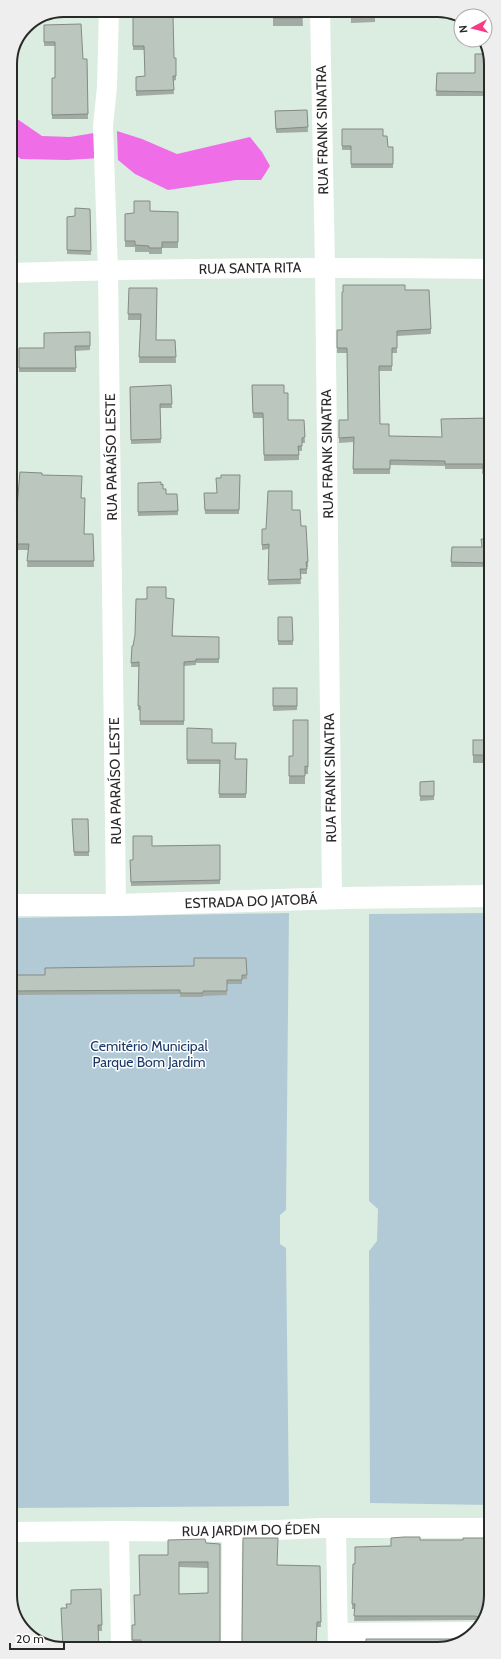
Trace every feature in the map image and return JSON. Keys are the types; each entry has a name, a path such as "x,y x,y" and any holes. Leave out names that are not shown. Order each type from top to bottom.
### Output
{"street":[{"name":"RUA PARAÍSO LESTE","path":"109,17 107,87 103,126 108,270 116,905"},
{"name":"RUA FRANK SINATRA","path":"320,17 325,267 332,898"},
{"name":"RUA SANTA RITA","path":"17,273 325,267 484,269"},
{"name":"ESTRADA DO JATOBÁ","path":"17,905 116,905 332,898 484,896"},
{"name":"RUA JARDIM DO ÉDEN","path":"17,1532 232,1532 336,1529 484,1528"},
{"path":"336,1529 339,1640 465,1633"},
{"path":"118,1531 121,1642"},
{"path":"231,1642 232,1532"}],"green space":[{"name":"Cemitério Municipal Parque Bom Jardim","path":"289,913 286,1210 280,1215 280,1244 286,1248 289,1506 17,1508 17,918"},
{"path":"484,913 484,1505 370,1503 369,1251 377,1241 378,1209 369,1201 369,914"}],"shaded area":[{"path":"17,119 42,136 70,137 100,132 101,158 67,160 21,159 17,156"},
{"path":"117,131 142,139 177,154 250,137 262,152 270,166 261,180 236,180 168,190 135,174 118,160"}],"building":[{"path":"133,17 173,17 174,58 176,58 176,76 173,76 174,90 136,91 136,77 145,76 144,46 133,46"},
{"path":"303,17 303,18 273,18"},
{"path":"81,24 83,59 87,59 88,114 52,115 52,78 55,78 55,42 44,42 44,25"},
{"path":"475,54 483,54 484,92 436,91 437,73 475,73"},
{"path":"307,110 308,127 276,129 275,111"},
{"path":"342,129 383,129 383,136 387,136 388,147 393,147 393,164 351,164 351,146 342,146"},
{"path":"134,201 150,201 150,211 178,212 178,242 162,242 162,248 149,248 149,246 135,245 135,241 125,241 125,214 134,213"},
{"path":"75,208 90,209 91,251 67,250 67,217 75,216"},
{"path":"343,285 405,285 405,290 429,290 431,329 397,331 397,348 392,348 392,366 379,366 380,424 389,424 389,436 442,437 441,419 484,418 484,474 483,464 445,464 445,461 390,460 390,469 353,469 354,437 339,438 339,420 348,420 347,348 337,348 337,330 342,330"},
{"path":"129,288 157,288 156,340 175,340 176,357 139,357 141,314 128,314"},
{"path":"90,332 90,346 75,346 76,368 19,368 19,348 44,348 44,333"},
{"path":"171,385 172,404 160,404 161,439 131,440 130,387"},
{"path":"252,385 284,385 284,393 288,393 288,420 304,420 305,437 302,438 302,446 298,446 299,455 264,455 263,413 253,413"},
{"path":"20,472 42,473 42,475 82,476 81,498 85,498 84,534 93,534 94,561 27,561 29,544 17,544 17,507"},
{"path":"221,475 240,475 239,510 205,510 204,493 217,493 216,478 221,478"},
{"path":"161,482 161,485 163,484 163,489 166,489 166,494 177,494 178,511 138,512 138,483"},
{"path":"268,491 292,491 292,510 300,510 301,526 306,526 308,562 306,562 307,569 300,569 301,579 268,580 269,544 262,545 262,529 266,529"},
{"path":"481,539 484,539 484,563 451,562 452,547 482,547"},
{"path":"147,587 166,587 166,598 174,599 172,636 219,637 219,659 196,659 196,661 184,662 184,721 140,721 140,706 138,706 139,662 131,663 132,646 135,635 136,599 147,599"},
{"path":"278,617 292,617 293,641 278,641"},
{"path":"273,688 297,688 297,706 273,706"},
{"path":"293,720 308,720 308,767 305,766 305,776 289,776 289,756 293,756"},
{"path":"187,728 212,729 212,743 236,743 235,759 247,759 246,794 219,794 220,760 187,760"},
{"path":"473,740 484,740 484,755 473,755"},
{"path":"434,781 434,796 420,796 420,782"},
{"path":"72,819 88,819 89,852 74,852"},
{"path":"133,836 152,836 152,846 220,845 220,880 131,882 130,860 133,860"},
{"path":"194,958 246,958 247,975 242,975 242,980 227,980 227,991 203,991 203,993 180,993 180,990 17,991 17,975 45,975 45,968 194,966"},
{"path":"420,1537 420,1540 463,1540 463,1538 484,1538 484,1601 479,1617 354,1616 355,1604 352,1604 355,1547 391,1546 391,1538"},
{"path":"243,1538 278,1538 277,1565 320,1566 321,1622 317,1622 316,1642 242,1642"},
{"path":"205,1539 206,1543 220,1544 220,1642 141,1642 141,1640 132,1640 132,1625 135,1625 134,1595 140,1595 139,1555 168,1555 168,1540","holes":["179,1562 208,1562 208,1593 179,1594"]},
{"path":"101,1589 102,1625 98,1625 99,1642 63,1642 61,1608 67,1608 66,1604 71,1604 71,1590"},
{"path":"366,1639 452,1639 443,1642 366,1642"}]}
